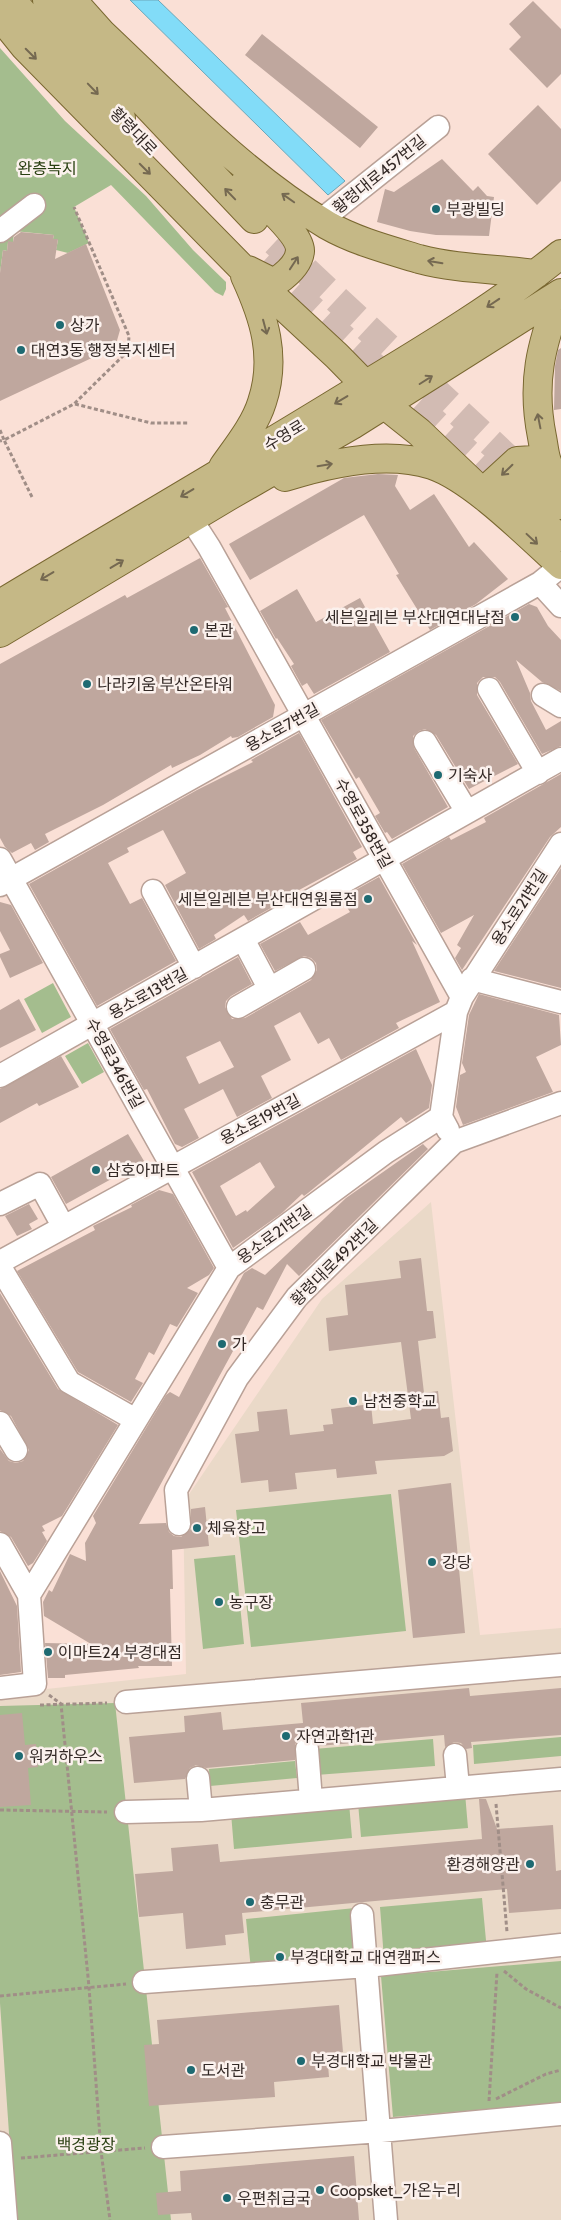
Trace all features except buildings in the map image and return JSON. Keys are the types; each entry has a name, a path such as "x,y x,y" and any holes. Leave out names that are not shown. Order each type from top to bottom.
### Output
{"main road":[{"name":"황령대로","path":"12,0 55,49 258,256"},
{"name":"황령대로","path":"46,0 258,256"},
{"path":"72,0 94,26 298,240 300,250 298,260 277,281 262,278 258,256"},
{"path":"0,16 25,47 258,256 338,356 385,405 419,432 531,486 561,505"},
{"path":"94,26 231,154 272,187 320,221 356,238 422,260 536,274"},
{"name":"수영로","path":"0,633 191,519 223,486 366,385 536,274 561,254"},
{"path":"223,486 262,402 269,366 267,332 258,304 258,256"},
{"path":"560,294 545,334 538,367 531,486 561,566"},
{"name":"수영로","path":"0,604 223,486 385,405 560,294"},
{"path":"223,486 319,466 354,461 404,460 432,465 452,474 531,486"},
{"path":"531,486 561,540"}],"street":[{"name":"황령대로457번길","path":"320,221 438,127"},
{"path":"0,231 34,206"},
{"name":"수영로358번길","path":"191,519 463,996"},
{"name":"용소로7번길","path":"6,882 540,583 561,566"},
{"path":"540,583 561,606"},
{"path":"489,689 538,773"},
{"path":"426,742 467,812"},
{"name":"용소로13번길","path":"0,1076 561,759"},
{"name":"용소로21번길","path":"463,996 561,844"},
{"name":"수영로346번길","path":"0,858 6,882 93,1024 229,1268"},
{"path":"153,891 194,967"},
{"path":"243,939 269,988"},
{"path":"238,1007 304,969"},
{"path":"454,1142 441,1117 463,996 561,1002"},
{"name":"용소로19번길","path":"0,1262 172,1166 463,996"},
{"name":"황령대로492번길","path":"179,1524 176,1490 237,1378 297,1297 454,1142 561,1103"},
{"name":"용소로21번길","path":"29,1595 229,1268 386,1152 441,1117"},
{"path":"0,1204 40,1184 63,1226"},
{"path":"0,1267 69,1382 136,1420"},
{"path":"0,1423 16,1450"},
{"path":"0,1544 29,1595 36,1694 0,1688"},
{"path":"126,1702 561,1665"},
{"path":"307,1749 311,1800"},
{"path":"456,1755 458,1787"},
{"path":"198,1778 201,1810"},
{"path":"126,1812 201,1810 561,1779"},
{"path":"362,1915 381,2131 386,2220"},
{"path":"144,1982 367,1966 561,1945"},
{"path":"163,2147 381,2131 482,2115 561,2114"},
{"path":"1,2152 6,2220"}],"path":[{"path":"2,440 74,404 128,351 130,344 129,336 74,207"},
{"path":"74,404 151,423 188,423"},
{"path":"0,430 2,440 32,497"},
{"path":"36,1694 61,1704 126,1702"},
{"path":"61,1704 110,2220"},
{"path":"495,1785 509,1950"},
{"path":"0,1810 126,1812"},
{"path":"482,2115 497,1966 526,1988 561,2008"},
{"path":"0,1996 144,1982"},
{"path":"482,2115 546,2074 561,2070"},
{"path":"1,2152 102,2151 163,2147"}],"shaded area":[{"name":"부경대학교 대연캠퍼스","path":"431,1202 480,1635 561,1628 561,2220 0,2220 0,1694 186,1674 183,1503 322,1299"}],"green space":[{"name":"완층녹지","path":"0,48 65,121 146,196 193,250 226,282 223,296 215,292 111,185 74,207 89,243 68,253 56,250 58,240 53,239 54,235 14,231 13,242 8,242 7,251 3,250 0,273"},
{"path":"53,983 71,1017 42,1033 24,999"},
{"path":"88,1043 104,1072 82,1084 65,1056"},
{"path":"391,1494 406,1631 251,1647 236,1510"},
{"name":"농구장","path":"235,1555 244,1644 203,1649 194,1559"},
{"name":"백경광장","path":"115,1703 171,2220 15,2220 0,2003 0,1706"},
{"path":"561,1737 561,1756 474,1764 473,1745"},
{"path":"433,1739 435,1766 316,1775 314,1749"},
{"path":"295,1761 297,1778 210,1786 209,1769"},
{"path":"465,1793 468,1828 361,1837 358,1803"},
{"path":"349,1803 352,1838 234,1849 231,1813"},
{"path":"482,1898 487,1951 384,1959 380,1907"},
{"path":"355,1908 360,1960 251,1970 246,1919"},
{"path":"561,1961 561,2103 393,2117 381,1976"}],"water":[{"path":"130,0 158,0 345,181 328,195"}],"tunnel":[{"path":"275,242 529,478"},
{"path":"262,263 513,495"}],"place":[{"name":"부광빌딩","path":"436,209"},
{"name":"상가","path":"60,325"},
{"name":"대연3동 행정복지센터","path":"21,350"},
{"name":"세븐일레븐 부산대연대남점","path":"515,617"},
{"name":"본관","path":"194,630"},
{"name":"나라키움 부산온타워","path":"87,684"},
{"name":"기숙사","path":"438,775"},
{"name":"세븐일레븐 부산대연원룸점","path":"368,899"},
{"name":"삼호아파트","path":"96,1170"},
{"name":"가","path":"222,1344"},
{"name":"남천중학교","path":"353,1401"},
{"name":"체육창고","path":"197,1528"},
{"name":"강당","path":"432,1562"},
{"name":"농구장","path":"219,1602"},
{"name":"이마트24 부경대점","path":"48,1652"},
{"name":"자연과학1관","path":"286,1736"},
{"name":"워커하우스","path":"19,1756"},
{"name":"환경해양관","path":"530,1864"},
{"name":"충무관","path":"250,1902"},
{"name":"부경대학교 대연캠퍼스","path":"280,1957"},
{"name":"부경대학교 박물관","path":"301,2061"},
{"name":"도서관","path":"191,2070"},
{"name":"Coopsket_가온누리","path":"320,2190"},
{"name":"우편취급국","path":"227,2198"}]}
